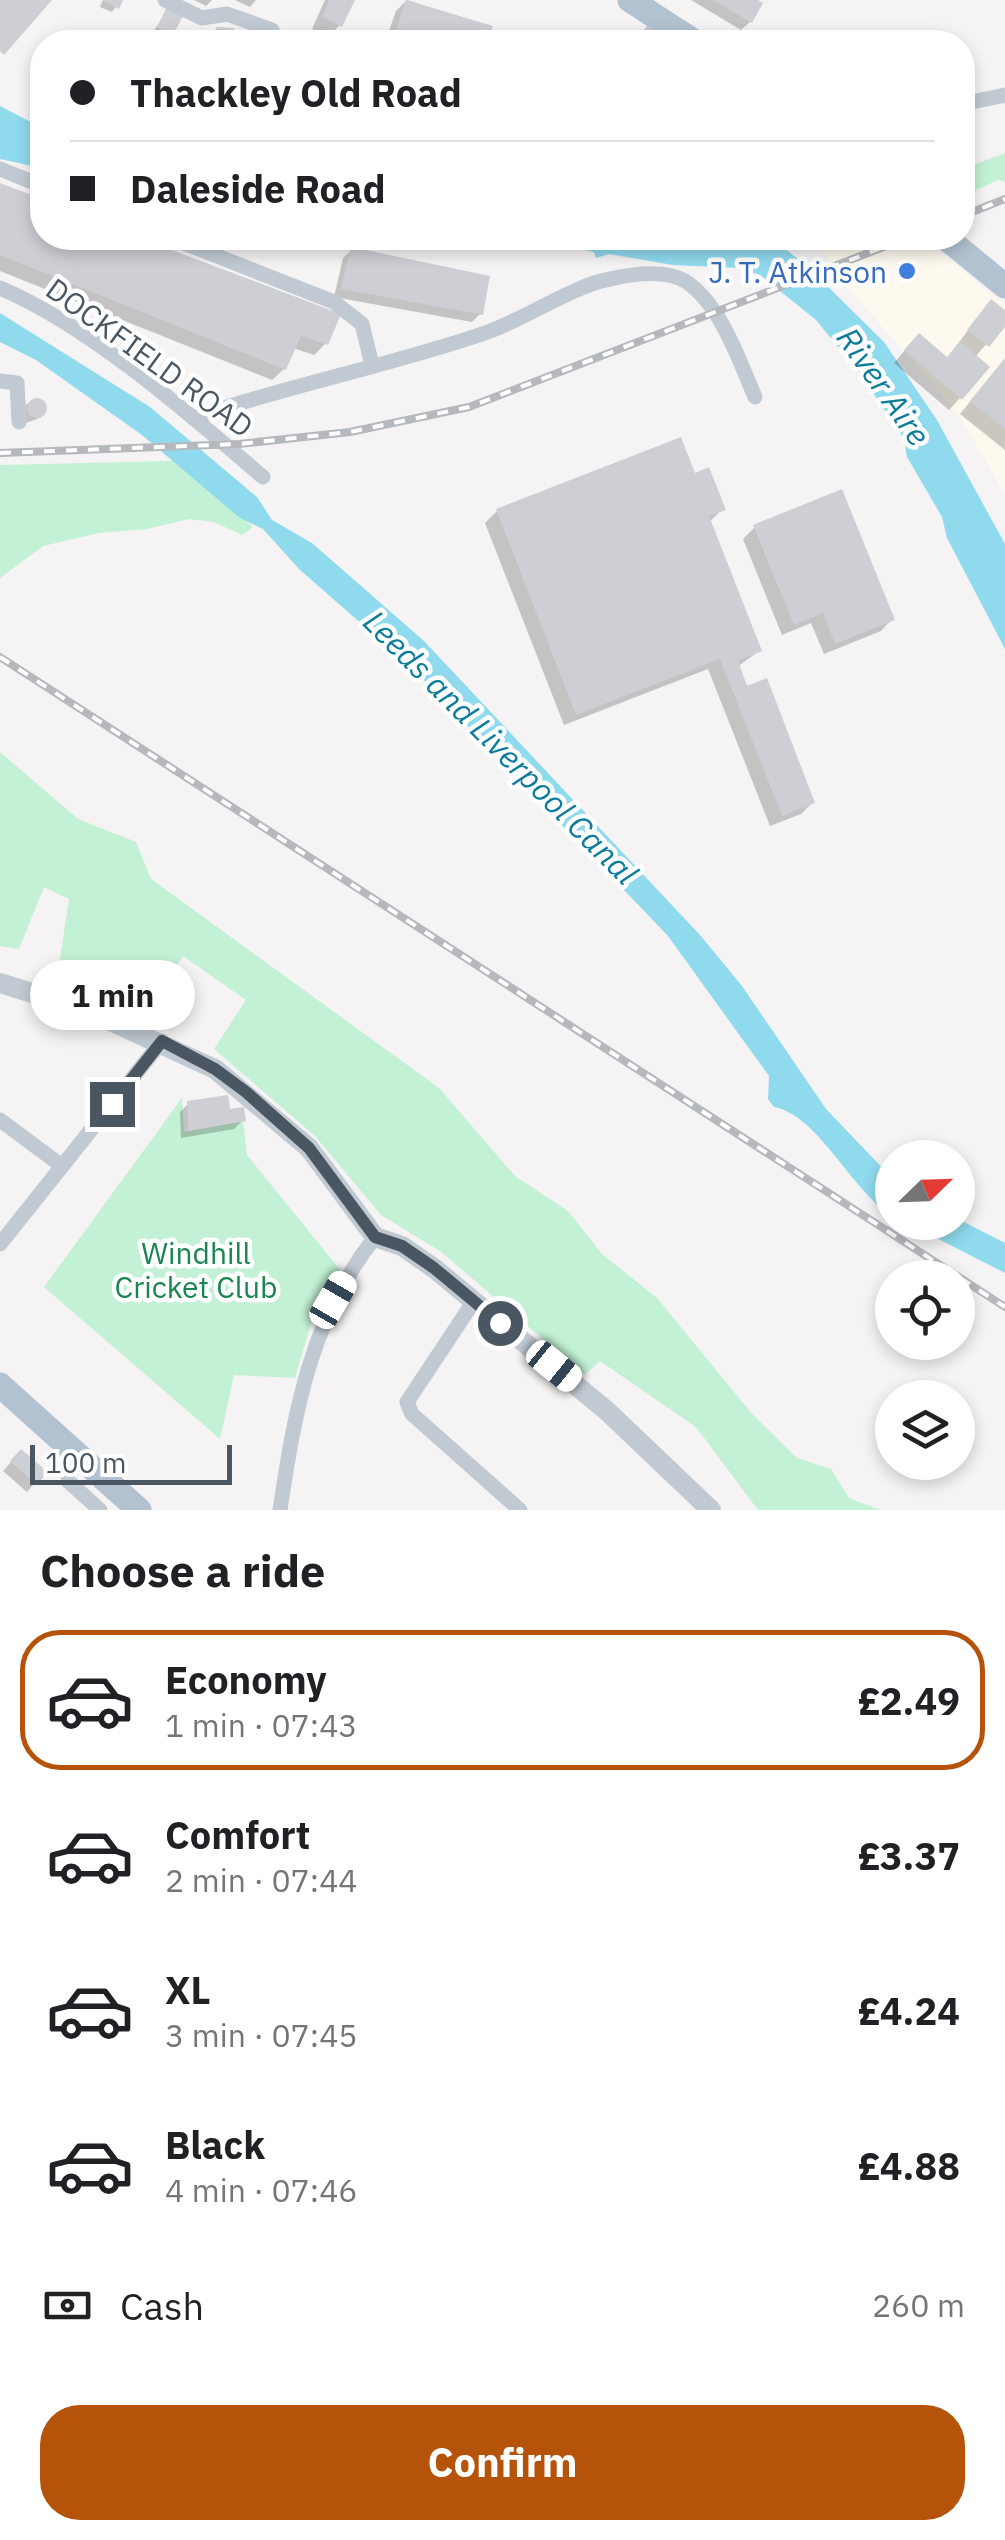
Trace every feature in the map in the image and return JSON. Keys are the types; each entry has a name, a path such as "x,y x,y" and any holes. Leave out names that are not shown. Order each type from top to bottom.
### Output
{"main road":[{"path":"630,0 676,30"},
{"path":"961,250 1005,286"},
{"path":"0,1385 139,1510"}],"street":[{"path":"166,0 202,18 227,14 272,30"},
{"path":"653,30 660,20"},
{"path":"975,101 1005,95"},
{"path":"0,169 30,181"},
{"path":"202,250 334,302 362,324 372,365"},
{"path":"193,418 433,351 515,323 605,279 652,273 684,280 710,307 755,397"},
{"name":"DOCKFIELD ROAD","path":"0,288 27,300 193,418 263,476"},
{"path":"0,381 17,383 18,422"},
{"path":"0,984 84,1008 162,1041 215,1069 309,1148 375,1237 402,1246 474,1301 607,1410 711,1510"},
{"path":"0,1244 162,1041"},
{"path":"0,1120 62,1166"},
{"path":"280,1510 299,1390 314,1340 342,1282 375,1237"},
{"path":"474,1301 408,1402 412,1414 518,1509"},
{"path":"68,1481 100,1510"}],"shaded area":[{"path":"823,250 937,250 1005,305 1005,495 959,415 837,275"}],"green space":[{"path":"1005,153 1005,182 998,180 975,191 975,164"},
{"path":"173,461 253,527 242,535 214,522 189,519 147,529 99,533 43,546 0,578 0,465"},
{"path":"0,752 78,819 136,842 151,879 439,1088 515,1176 568,1211 602,1254 657,1298 753,1415 797,1458 831,1469 849,1498 880,1510 758,1510 696,1427 600,1361 585,1375 440,1251 381,1215 314,1135 214,1049 246,1000 183,956 149,1004 59,965 69,899 44,887 19,949 0,946"},
{"name":"Windhill Cricket Club","path":"182,1098 184,1132 243,1121 247,1155 341,1271 312,1320 295,1378 234,1375 220,1439 44,1287"}],"water":[{"path":"0,106 30,122 30,166 0,159"},
{"name":"River Aire","path":"584,250 787,250 809,268 884,342 937,420 1005,544 1005,649 947,538 942,517 907,457 904,439 862,376 816,320 760,275 740,268 673,265 609,254 596,258 594,252"},
{"name":"Leeds and Liverpool Canal","path":"0,313 150,407 257,497 272,520 312,543 424,641 700,935 742,986 826,1109 875,1160 875,1202 820,1138 790,1113 774,1107 768,1099 769,1076 668,936 413,669 299,569 263,529 240,518 142,435 36,360 0,342"},
{"path":"975,1228 1005,1243 1005,1273 940,1240 975,1240"}],"building":[{"path":"0,0 52,0 4,55 0,51"},
{"path":"102,0 123,0 119,9"},
{"path":"329,0 355,0 342,27 322,17"},
{"path":"406,0 493,26 492,30 396,30"},
{"path":"713,0 758,0 763,3 752,23"},
{"path":"167,7 183,16 176,30 157,27"},
{"path":"0,183 30,194 30,250 172,250 341,314 328,345 301,336 286,370 0,255"},
{"path":"350,250 490,276 483,315 341,289"},
{"path":"991,299 1005,310 1005,327 989,347 967,330"},
{"path":"919,333 947,357 960,341 990,367 962,400 904,350"},
{"path":"1005,358 1005,429 970,401"},
{"path":"37,398 47,408 37,418 27,408"},
{"path":"681,437 695,473 709,467 726,510 709,516 762,651 738,661 747,686 767,678 815,803 782,816 720,659 576,715 496,509"},
{"path":"842,489 895,620 835,644 823,613 794,625 753,525"},
{"path":"228,1095 230,1109 244,1107 246,1121 188,1131 187,1101"},
{"path":"21,1449 48,1472 37,1485 10,1461"}],"railway":[{"path":"975,211 1005,199"},
{"path":"0,453 239,444 350,432 469,407 876,250"},
{"path":"0,657 1005,1307"}],"place":[{"name":"J. T. Atkinson","path":"907,271"}],"route":[{"path":"112,1104 162,1041 215,1069 309,1148 375,1237 402,1246 434,1268 500,1323"}]}
